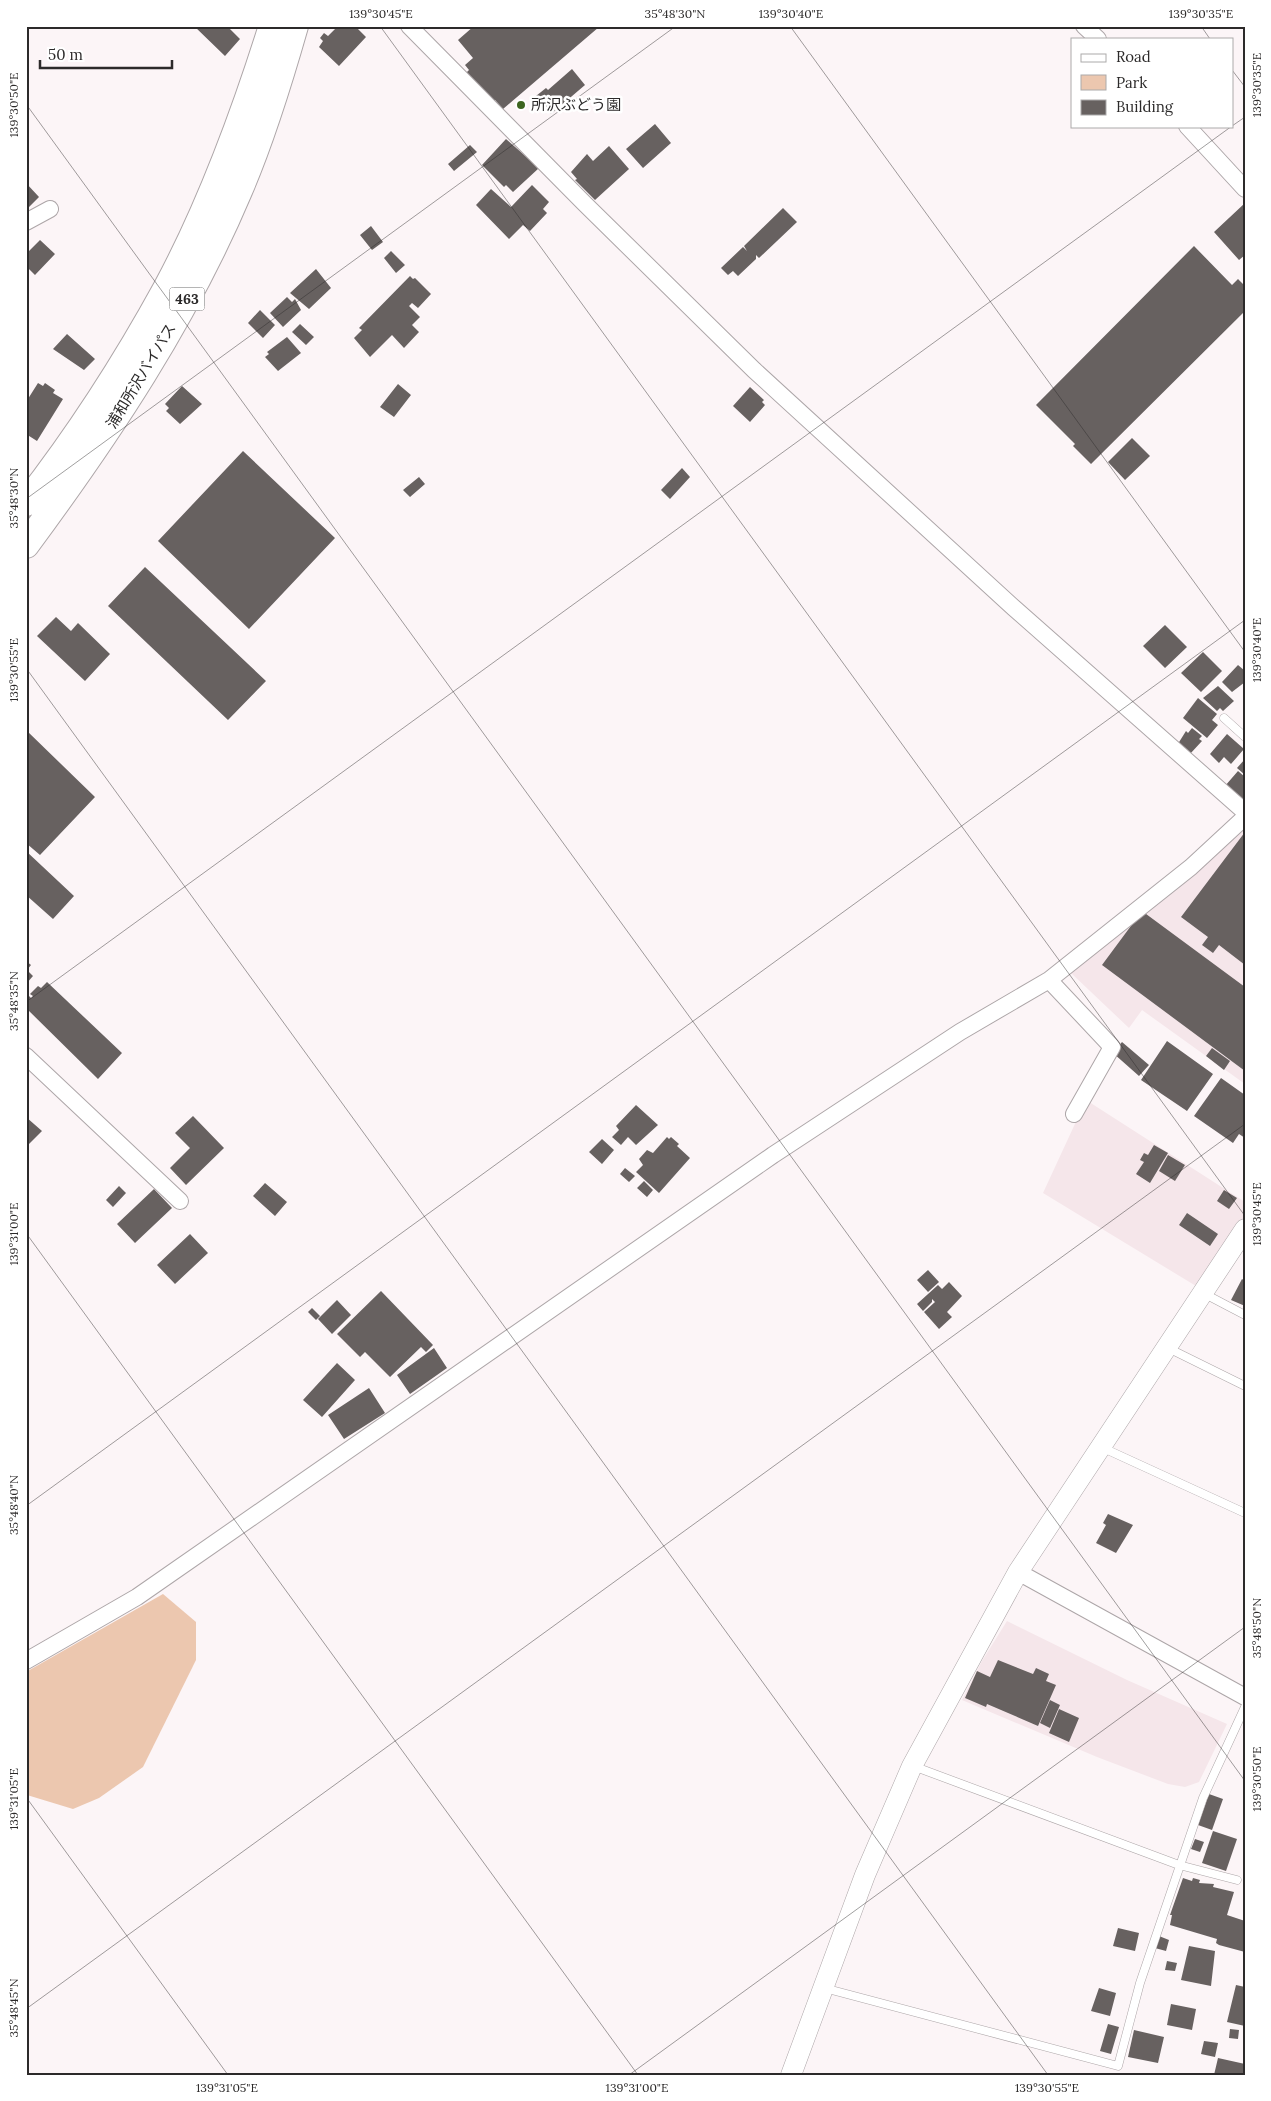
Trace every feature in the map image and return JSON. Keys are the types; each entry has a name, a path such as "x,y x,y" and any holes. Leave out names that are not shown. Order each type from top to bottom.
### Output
{"highway":[{"name":"浦和所沢バイパス","path":"26,503 114,380 168,286 217,181 257,74 272,26"},
{"name":"浦和所沢バイパス","path":"26,544 75,479 137,388 187,298 239,192 274,98 295,26"}],"street":[{"path":"409,26 585,204 754,370 1014,608 1245,812"},
{"path":"1084,26 1097,38"},
{"path":"1189,128 1245,189"},
{"path":"26,222 50,210"},
{"path":"26,1661 137,1597 773,1155 960,1032 1049,980 1191,867 1245,817"},
{"path":"1049,980 1112,1047 1074,1114"},
{"path":"26,1056 180,1201"},
{"path":"794,2073 864,1875 912,1766 1018,1572 1201,1292 1245,1229"},
{"path":"1018,1572 1245,1696"}],"lane":[{"path":"1224,718 1245,737"},
{"path":"1201,1292 1245,1315"},
{"path":"1166,1346 1245,1386"},
{"path":"1100,1446 1245,1513"},
{"path":"1116,2075 1140,1984 1179,1865 1203,1798 1245,1707"},
{"path":"912,1766 1179,1865 1237,1880"},
{"path":"823,1988 1118,2066"}],"shaded area":[{"path":"1245,823 1245,1084 1142,1010 1129,1028 1071,973"},
{"path":"1086,1100 1245,1202 1245,1216 1196,1286 1043,1193"},
{"path":"1007,1621 1127,1680 1227,1724 1199,1782 1185,1787 1168,1784 1097,1757 962,1700 982,1661"}],"green space":[{"path":"163,1594 196,1622 196,1660 143,1767 99,1798 73,1809 27,1795 26,1672"}],"building":[{"path":"194,26 227,26 240,39 225,56"},
{"path":"338,26 355,26 366,37 339,66 319,47 323,41 320,38 324,33 328,36"},
{"path":"474,26 599,27 503,109 495,100 492,104 465,74 469,70 465,65 473,58 458,40"},
{"path":"572,69 585,85 551,114 536,96 546,88 548,90"},
{"path":"655,124 671,143 643,168 626,149"},
{"path":"506,139 539,168 513,192 506,185 504,187 482,165"},
{"path":"470,145 477,152 454,171 448,164"},
{"path":"609,146 629,169 595,200 575,180 577,179 571,172 587,154 593,161"},
{"path":"26,183 39,197 26,210"},
{"path":"532,185 549,202 543,209 547,213 530,231 523,225 509,239 476,205 491,189 511,207"},
{"path":"1245,203 1245,255 1239,260 1214,232"},
{"path":"783,208 797,222 759,258 756,255 756,259 738,276 733,271 728,275 721,268 743,247 747,251 744,246"},
{"path":"371,226 383,242 372,250 360,235"},
{"path":"40,240 55,254 35,275 26,266 26,254"},
{"path":"1194,246 1232,285 1238,279 1245,286 1245,311 1091,464 1073,446 1075,444 1036,405"},
{"path":"391,251 405,265 396,273 384,258"},
{"path":"316,269 331,288 309,309 290,293"},
{"path":"410,276 413,279 415,278 431,294 418,308 412,303 409,306 420,317 412,325 419,332 404,348 392,335 370,357 354,338 362,330 359,328"},
{"path":"287,297 292,302 295,299 301,310 283,327 270,313"},
{"path":"260,310 275,325 263,338 248,323"},
{"path":"300,324 314,337 306,345 292,332"},
{"path":"67,334 95,359 84,370 53,349"},
{"path":"287,337 301,353 278,371 265,357 269,354 267,352"},
{"path":"38,383 43,386 45,383 55,390 53,393 63,399 37,441 26,434 26,402"},
{"path":"398,384 411,395 394,417 380,407"},
{"path":"182,386 202,404 180,424 166,411 169,408 165,404"},
{"path":"750,387 764,400 762,402 765,405 750,422 733,406"},
{"path":"1132,438 1150,456 1125,480 1108,462"},
{"path":"243,451 335,538 249,629 158,541"},
{"path":"682,468 690,477 670,499 661,490"},
{"path":"419,477 425,484 410,497 403,490"},
{"path":"145,567 266,681 228,720 108,606"},
{"path":"56,617 71,631 78,623 110,654 85,681 37,636"},
{"path":"1165,625 1187,647 1165,668 1143,646"},
{"path":"1203,652 1222,671 1201,692 1181,673"},
{"path":"1238,665 1245,671 1245,682 1232,692 1222,682"},
{"path":"1218,686 1234,701 1223,711 1220,708 1217,711 1203,698"},
{"path":"1198,698 1217,714 1212,720 1218,725 1207,738 1183,718"},
{"path":"1192,728 1202,736 1199,739 1202,741 1190,754 1176,747 1186,731 1188,733"},
{"path":"26,730 95,797 40,855 26,843"},
{"path":"1227,734 1244,749 1231,764 1224,757 1219,763 1210,754"},
{"path":"1245,759 1245,775 1237,768"},
{"path":"1238,771 1245,777 1245,803 1225,786"},
{"path":"1245,832 1245,965 1219,945 1213,953 1202,945 1208,937 1181,917"},
{"path":"26,851 74,896 53,919 26,895"},
{"path":"1142,911 1245,987 1245,1071 1102,965"},
{"path":"26,961 31,965 27,970 33,976 26,984"},
{"path":"47,982 122,1053 98,1079 26,1008 26,998 29,996 31,998 33,996 30,994 38,986 41,988"},
{"path":"1167,1041 1213,1074 1187,1111 1141,1080"},
{"path":"1122,1042 1149,1065 1139,1076 1113,1053"},
{"path":"1212,1048 1230,1061 1224,1070 1206,1056"},
{"path":"1221,1078 1245,1095 1245,1138 1239,1134 1233,1143 1194,1116"},
{"path":"636,1105 658,1125 636,1145 628,1137 621,1145 612,1137 619,1130 616,1126"},
{"path":"193,1116 224,1148 186,1185 170,1168 190,1148 175,1133"},
{"path":"26,1117 42,1131 26,1147"},
{"path":"667,1137 669,1139 671,1137 679,1144 677,1146 690,1158 659,1193 636,1172 643,1165 639,1159 647,1150 653,1153"},
{"path":"602,1139 614,1150 602,1164 589,1152"},
{"path":"1154,1145 1168,1153 1150,1183 1136,1174 1144,1162 1140,1160 1144,1153 1148,1155"},
{"path":"1168,1155 1185,1165 1175,1181 1159,1171"},
{"path":"625,1168 635,1176 629,1182 620,1174"},
{"path":"644,1181 653,1190 647,1197 637,1188"},
{"path":"265,1183 287,1202 275,1216 253,1196"},
{"path":"119,1186 126,1193 113,1207 106,1200"},
{"path":"154,1189 172,1208 135,1243 117,1224"},
{"path":"1224,1190 1237,1198 1229,1209 1217,1201"},
{"path":"1187,1213 1218,1234 1210,1246 1179,1225"},
{"path":"190,1234 208,1253 175,1284 157,1265"},
{"path":"928,1270 939,1282 928,1292 917,1280"},
{"path":"1242,1279 1245,1281 1245,1306 1231,1300"},
{"path":"949,1282 962,1296 947,1312 952,1317 939,1329 924,1312 935,1302 932,1299 932,1302 923,1311 917,1304 938,1285 942,1289"},
{"path":"381,1291 433,1345 426,1352 421,1347 390,1377 365,1352 360,1357 337,1334"},
{"path":"337,1300 351,1315 332,1334 318,1319"},
{"path":"312,1308 320,1316 316,1320 308,1312"},
{"path":"434,1348 447,1368 410,1394 397,1375"},
{"path":"337,1363 355,1380 322,1417 303,1400"},
{"path":"369,1388 385,1413 344,1439 328,1415"},
{"path":"1108,1514 1133,1525 1116,1553 1096,1543 1106,1525 1103,1523"},
{"path":"998,1660 1033,1674 1036,1668 1049,1674 1046,1681 1056,1685 1038,1726 987,1704 986,1707 965,1698 977,1671 990,1677"},
{"path":"1050,1700 1060,1705 1050,1728 1040,1723"},
{"path":"1059,1709 1079,1718 1069,1742 1049,1733"},
{"path":"1209,1794 1223,1799 1212,1830 1198,1825"},
{"path":"1213,1831 1237,1839 1226,1871 1202,1863"},
{"path":"1195,1839 1204,1842 1200,1852 1191,1849"},
{"path":"1183,1878 1192,1881 1193,1878 1200,1880 1199,1883 1214,1884 1213,1887 1234,1892 1227,1915 1245,1921 1245,1952 1219,1945 1216,1943 1217,1939 1170,1925 1172,1915 1170,1915"},
{"path":"1118,1928 1139,1933 1135,1951 1113,1946"},
{"path":"1159,1936 1169,1940 1166,1951 1155,1948"},
{"path":"1189,1946 1215,1951 1211,1986 1181,1980"},
{"path":"1167,1961 1177,1963 1175,1971 1165,1970"},
{"path":"1236,1985 1245,1987 1245,2026 1227,2022"},
{"path":"1099,1988 1116,1993 1110,2016 1091,2011"},
{"path":"1171,2004 1196,2009 1192,2030 1167,2025"},
{"path":"1108,2024 1119,2027 1111,2054 1100,2051"},
{"path":"1230,2029 1239,2030 1238,2039 1229,2038"},
{"path":"1134,2030 1164,2037 1158,2063 1128,2057"},
{"path":"1204,2041 1218,2043 1215,2057 1201,2054"},
{"path":"1218,2058 1245,2064 1245,2075 1214,2075"}],"place":[{"name":"所沢ぶどう園","path":"521,105"}]}
